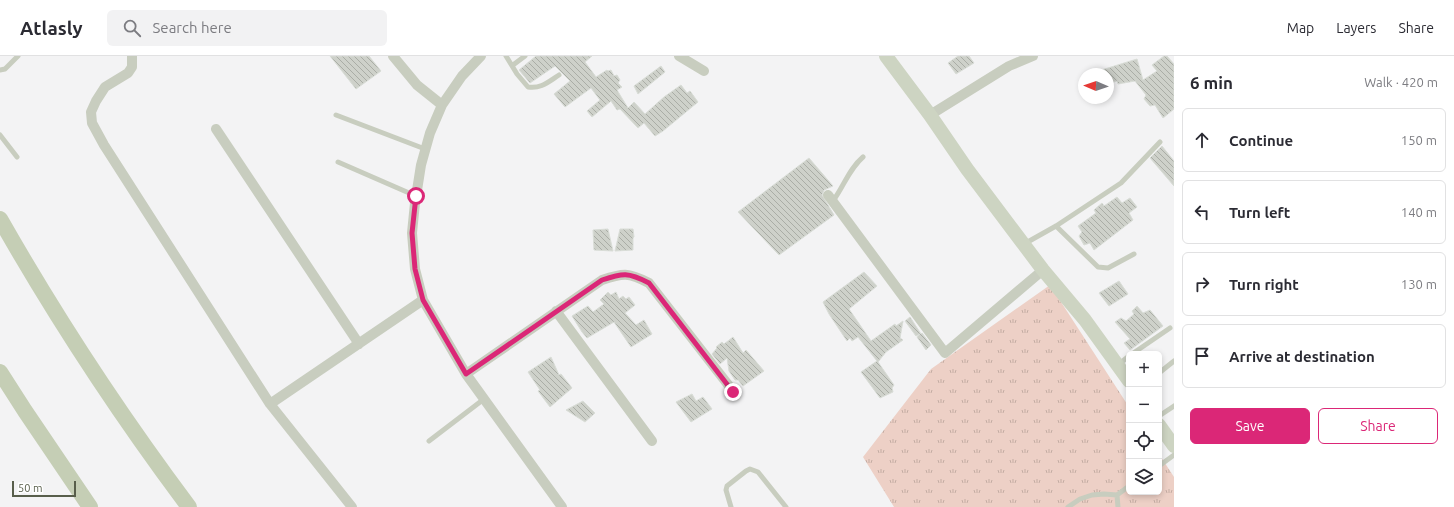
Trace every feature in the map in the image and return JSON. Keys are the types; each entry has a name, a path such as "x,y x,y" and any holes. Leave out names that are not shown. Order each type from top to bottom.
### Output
{"main road":[{"path":"0,218 44,293 111,398 189,507"},
{"path":"0,372 90,507"}],"street":[{"path":"132,56 132,67 128,73 105,87 96,101 91,112 92,123 104,145 270,404 352,507"},
{"path":"393,56 417,84 442,105"},
{"path":"481,56 462,76 442,105 425,149 416,196 412,233 415,269 423,300 466,374 562,507"},
{"path":"679,56 704,71"},
{"path":"930,115 1009,66 1033,56"},
{"path":"890,59 967,169 1043,270 1085,320 1123,360 1126,370"},
{"path":"216,129 359,344"},
{"path":"831,198 945,353 1043,270"},
{"path":"466,374 602,280 620,274 635,276 649,283 733,392"},
{"path":"270,404 423,300"},
{"path":"556,312 652,441"},
{"path":"1162,429 1174,446"}],"lane":[{"path":"0,70 5,69 18,56"},
{"path":"506,56 513,65 517,74 528,87 536,88 544,85 558,75"},
{"path":"513,65 525,56"},
{"path":"336,115 425,149"},
{"path":"0,136 17,157"},
{"path":"1024,244 1056,226 1121,183 1160,142"},
{"path":"831,198 841,190 853,167 863,157"},
{"path":"338,162 416,196"},
{"path":"1056,226 1098,267 1108,268 1134,254"},
{"path":"1136,351 1170,328"},
{"path":"1162,371 1174,361"},
{"path":"429,441 484,399"},
{"path":"1162,414 1174,406"},
{"path":"1162,464 1174,455"},
{"path":"731,507 726,490 727,486 746,471 750,470 758,472 786,507"},
{"path":"1068,507 1080,499 1092,495 1116,495 1126,488"},
{"path":"1116,495 1118,507"}],"green space":[{"path":"1050,285 1126,402 1126,495 1162,495 1162,459 1174,477 1174,507 894,507 863,457 931,369"}],"building":[{"path":"330,56 369,56 381,71 356,89"},
{"path":"536,56 592,56 585,62 596,77 607,70 611,70 614,76 617,75 620,80 618,83 622,87 617,90 628,108 634,102 645,114 664,97 681,85 687,93 690,91 698,102 655,136 644,123 638,128 620,109 617,110 611,101 592,117 587,111 600,100 591,88 565,107 554,94 570,81 555,66 530,83 519,70"},
{"path":"958,56 969,56 974,63 956,74 948,63"},
{"path":"1164,56 1167,56 1174,64 1174,109 1163,118 1155,105 1150,106 1144,99 1146,95 1135,81 1118,84 1117,81 1114,82 1114,68 1108,68 1137,59 1143,80 1157,71 1152,65"},
{"path":"661,66 665,72 638,94 634,86"},
{"path":"1162,146 1174,161 1174,186 1150,158"},
{"path":"809,158 833,186 824,190 822,195 834,215 779,255 738,212"},
{"path":"1117,197 1122,203 1130,198 1137,207 1129,213 1133,220 1094,250 1090,243 1084,245 1079,236 1082,232 1078,226 1096,213 1094,210 1102,203 1104,206"},
{"path":"608,229 613,251 594,250 593,230"},
{"path":"620,229 633,229 633,250 615,251"},
{"path":"864,272 877,286 849,309 871,341 895,324 896,326 903,321 900,338 903,340 886,352 878,362 894,385 892,388 893,392 880,398 861,372 877,361 858,337 852,341 850,338 847,341 823,302"},
{"path":"1119,281 1128,294 1109,306 1099,293"},
{"path":"608,292 611,295 616,292 619,299 623,296 626,299 629,297 635,305 625,313 636,325 644,320 652,334 631,347 614,322 587,338 572,316 588,306 593,312 604,304 600,300"},
{"path":"1137,306 1143,313 1150,310 1163,326 1130,350 1124,343 1130,339 1115,322 1121,318 1126,321 1134,314 1132,311"},
{"path":"910,317 921,334 922,333 931,345 926,350 917,337 920,334 916,336 905,321"},
{"path":"733,337 743,353 746,350 764,371 743,386 738,380 735,380 729,371 727,358 720,364 712,354 717,348 716,347 722,342 724,344"},
{"path":"551,357 559,375 561,374 572,388 550,407 538,391 540,390 528,372"},
{"path":"692,394 696,401 703,397 712,409 691,422 676,402"},
{"path":"583,401 595,413 585,422 566,410"}],"route":[{"path":"416,196 412,233 415,269 423,300 466,374 602,280 620,274 635,276 649,283 733,392"}]}
